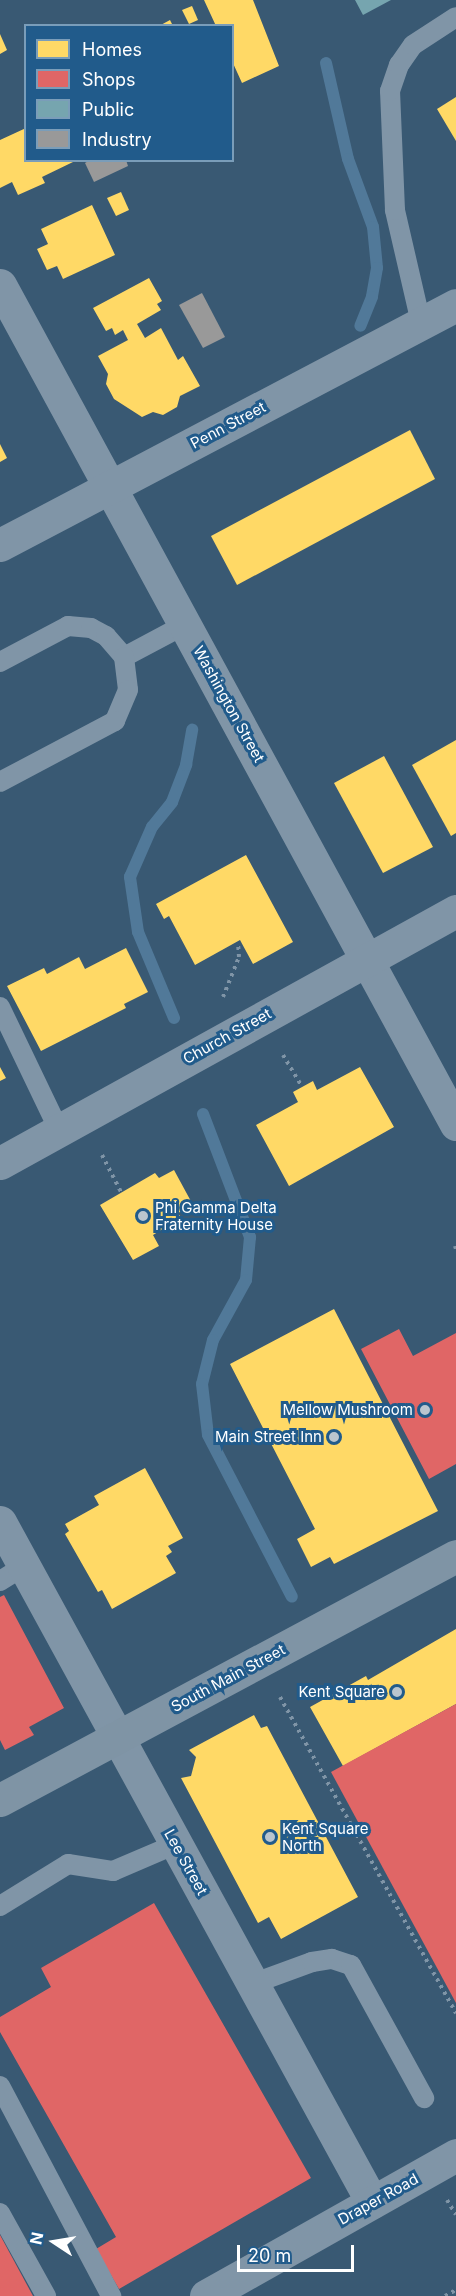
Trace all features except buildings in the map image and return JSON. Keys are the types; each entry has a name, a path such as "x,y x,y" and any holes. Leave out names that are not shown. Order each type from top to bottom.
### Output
{"main road":[{"name":"South Main Street","path":"0,1800 456,1556"}],"street":[{"name":"Washington Street","path":"0,285 368,958 456,1124"},
{"name":"Penn Street","path":"0,545 456,305"},
{"name":"Church Street","path":"0,1163 456,910"},
{"name":"Lee Street","path":"0,1522 12,1573 118,1738 372,2202"},
{"name":"Draper Road","path":"206,2296 456,2155"}],"lane":[{"path":"421,323 395,210 390,91 399,65 413,45 456,17"},
{"path":"124,657 186,624"},
{"path":"0,662 68,626 91,628 106,636 124,657 128,690 115,721 0,782"},
{"path":"0,1007 58,1130"},
{"path":"0,1906 68,1864 113,1871 176,1844"},
{"path":"252,1984 312,1962 332,1959 351,1965 424,2098"},
{"path":"0,2086 111,2296"},
{"path":"0,2213 46,2296"}],"path":[{"path":"221,1004 239,957 238,942"},
{"path":"283,1055 302,1087"},
{"path":"102,1155 122,1192"},
{"path":"280,1697 456,2013"},
{"path":"451,2206 456,2215"},
{"path":"445,2296 456,2290"}],"waterway":[{"path":"326,63 348,159 373,227 377,268 372,297 360,326"},
{"path":"174,1018 138,932 130,877 152,827 172,802 186,765 192,730"},
{"path":"203,1114 250,1237 246,1280 213,1340 202,1384 208,1435 292,1597"}],"place":[{"name":"Phi Gamma Delta Fraternity House","path":"143,1216"},
{"name":"Mellow Mushroom","path":"425,1410"},
{"name":"Main Street Inn","path":"334,1437"},
{"name":"Kent Square","path":"397,1692"},
{"name":"Kent Square North","path":"270,1837"}]}
